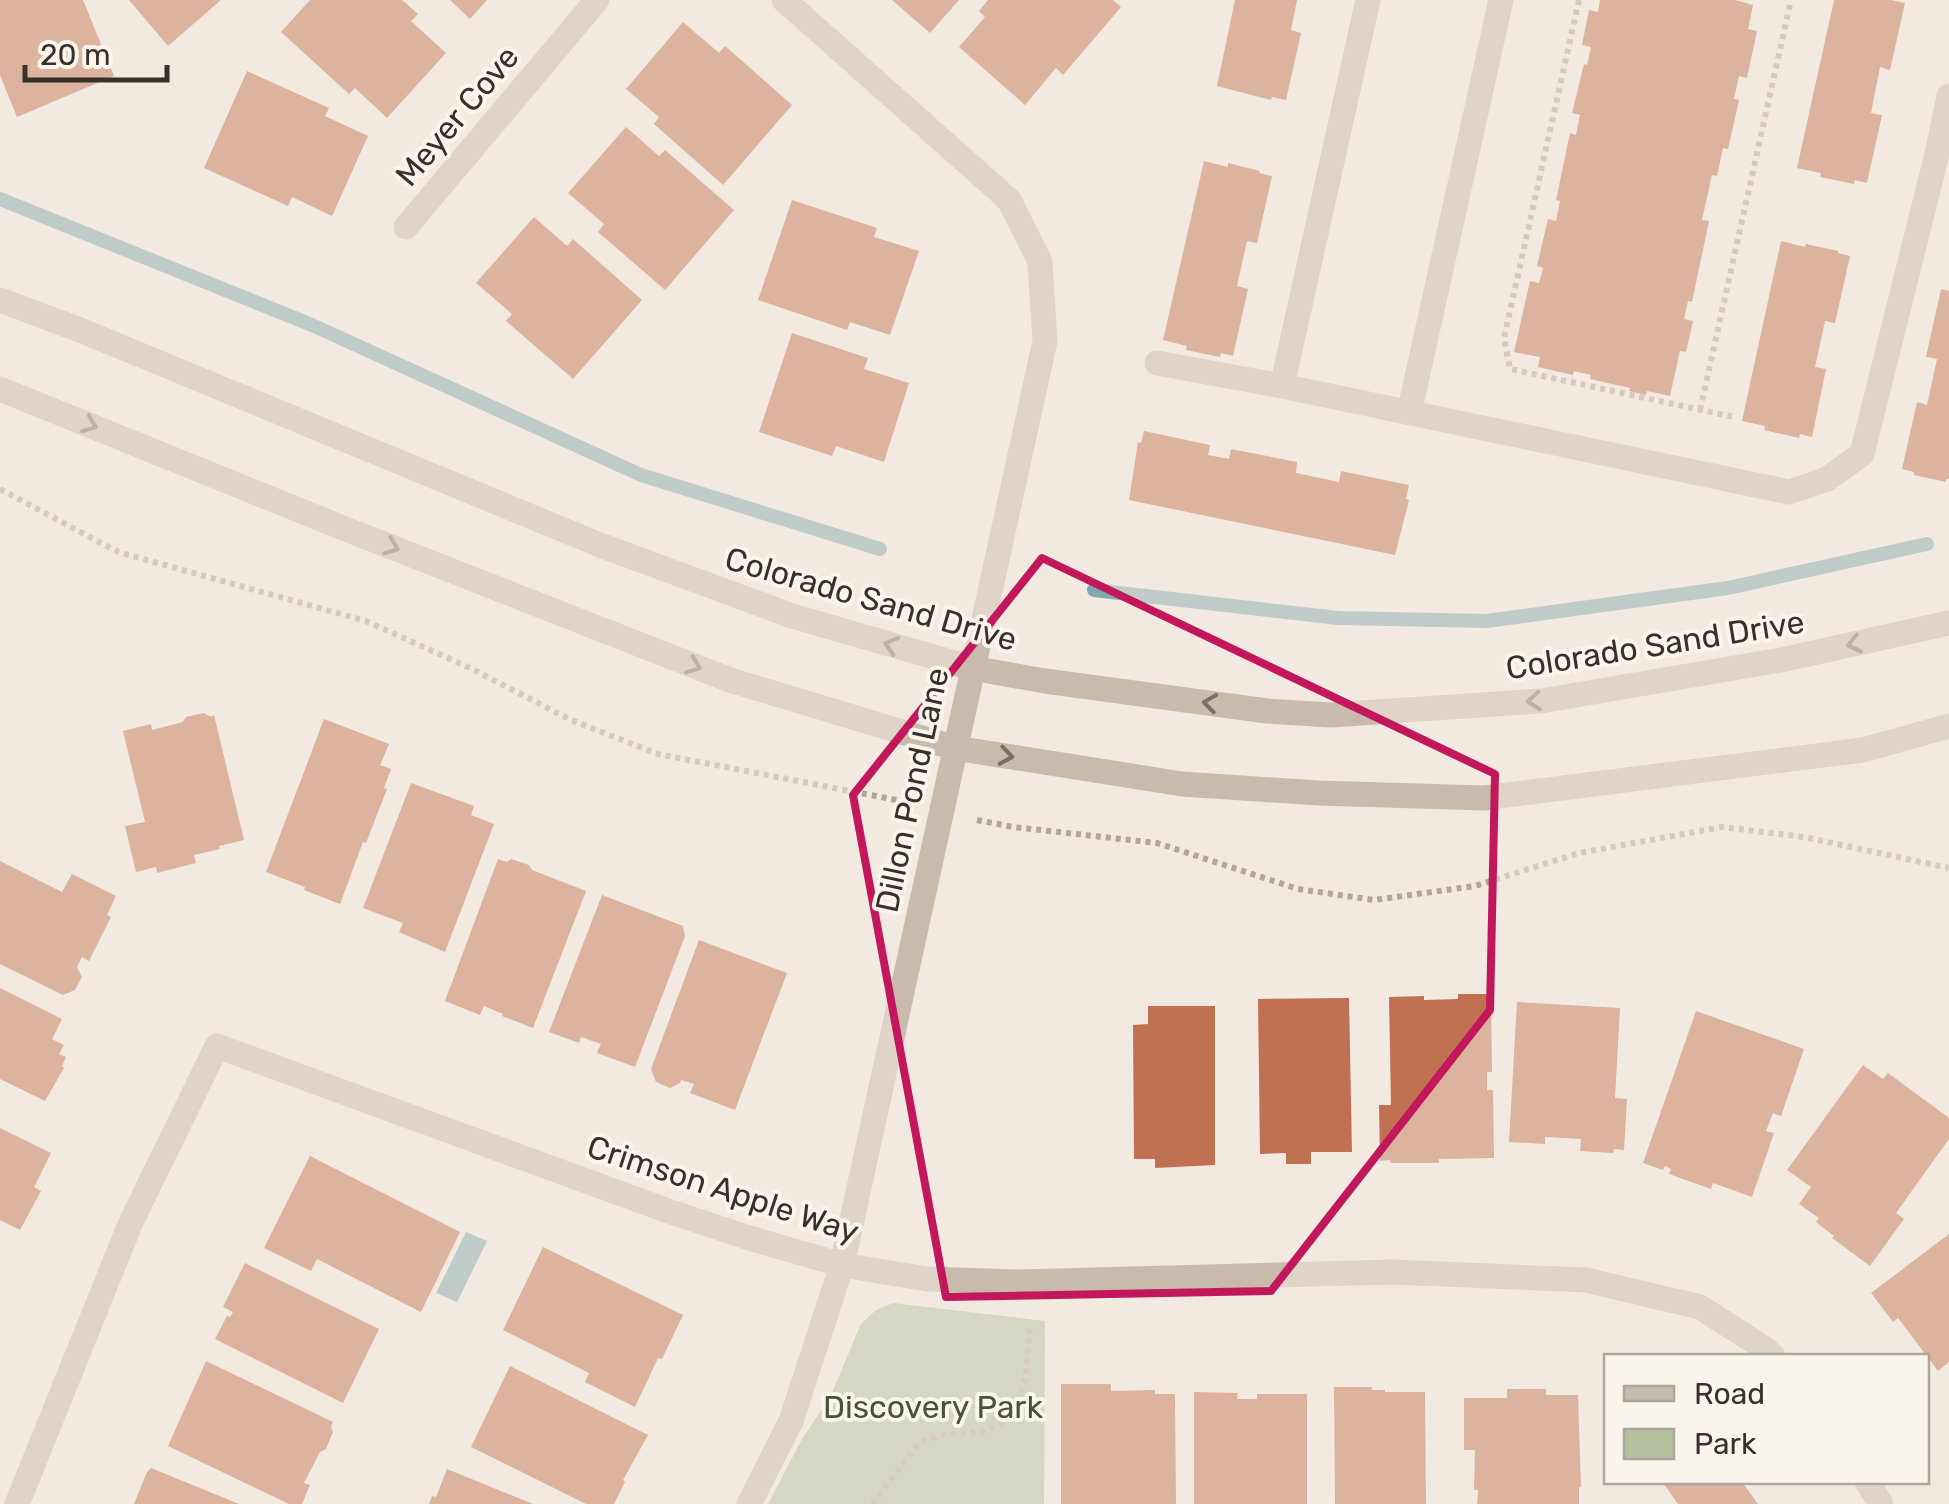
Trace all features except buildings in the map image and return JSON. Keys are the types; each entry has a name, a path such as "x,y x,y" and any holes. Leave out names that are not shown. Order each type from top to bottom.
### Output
{"street":[{"name":"Meyer Cove","path":"406,227 597,0"},
{"name":"Dillon Pond Lane","path":"750,1504 792,1421 842,1265 1046,341 1040,262 1009,200 784,0"},
{"path":"1282,386 1368,0"},
{"path":"1409,413 1501,0"},
{"path":"1158,363 1790,492 1827,480 1862,454 1943,150 1949,96"},
{"name":"Colorado Sand Drive","path":"0,300 600,544 792,616 972,668 1045,682 1267,711 1331,715 1541,701 1781,660 1949,623"},
{"path":"0,389 730,680 955,748 1182,784 1484,798 1863,750 1949,726"},
{"name":"Crimson Apple Way","path":"17,1504 131,1222 217,1046 671,1212 842,1265 927,1279 1018,1282 1392,1272 1586,1280 1700,1307 1771,1354"}],"path":[{"path":"1579,0 1504,338 1510,369 1734,417"},
{"path":"1700,410 1791,0"},
{"path":"0,489 118,552 366,620 572,720 658,754 859,792"},
{"path":"1014,827 1157,844 1298,889 1374,900 1475,886 1579,853 1722,828 1804,837 1949,868"},
{"path":"872,1504 918,1444 937,1436 986,1431 1005,1422 1019,1401 1025,1379 1030,1329"}],"highlighted area":[{"path":"1042,558 1495,774 1490,1010 1271,1291 946,1297 853,795"}],"green space":[{"name":"Discovery Park","path":"893,1303 1045,1321 1044,1504 768,1504 831,1395 861,1324 876,1310"}],"water":[{"path":"466,1232 487,1241 457,1302 436,1293"}],"waterway":[{"path":"0,199 312,325 641,475 880,549"},
{"path":"1094,590 1338,618 1487,621 1728,588 1927,544"}]}
